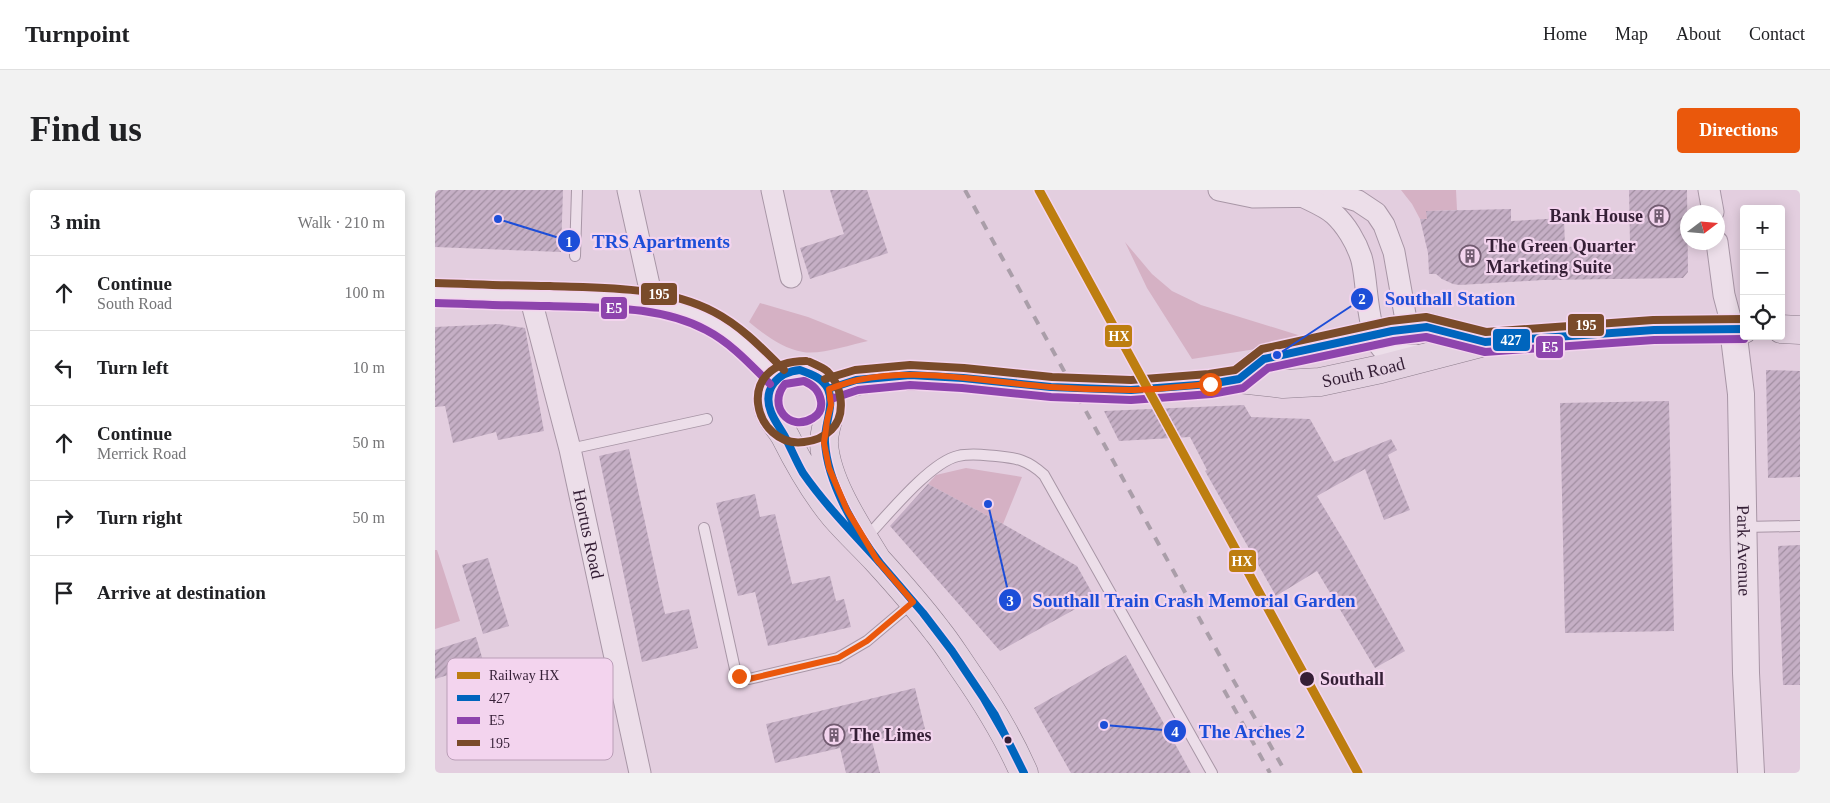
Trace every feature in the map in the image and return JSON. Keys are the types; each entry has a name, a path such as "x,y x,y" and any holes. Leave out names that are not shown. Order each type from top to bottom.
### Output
{"main road":[{"name":"South Road","path":"1239,379 1265,358 1373,334 1427,328 1485,342"},
{"name":"South Road","path":"829,389 856,380 910,375 963,378 1051,387 1131,390 1210,384 1239,379 1283,384 1320,382 1381,369 1485,342 1541,340 1654,330 1738,329"},
{"path":"1785,329 1800,330"},
{"path":"871,550 847,510 829,468 824,443 831,405 829,389 819,378 806,371 792,372 777,377 769,388 768,407 803,471 835,515 871,550 939,632 993,711 1024,773"},
{"path":"780,428 797,433 813,432 827,421"}],"street":[{"path":"628,190 653,303"},
{"path":"772,190 791,278"},
{"path":"1219,190 1253,197 1342,196 1358,200 1376,212 1384,226 1394,252 1406,320 1412,329"},
{"path":"1709,190 1712,205"},
{"path":"1304,197 1333,214 1344,225 1352,239 1361,258 1373,334 1382,350 1393,355 1439,354"},
{"path":"1718,250 1724,295 1738,329"},
{"path":"435,293 601,297 653,303 683,310 710,321 749,349 777,377"},
{"name":"Hortus Road","path":"530,296 570,449 640,773"},
{"name":"Park Avenue","path":"1738,329 1746,673 1751,773"}],"lane":[{"path":"575,256 577,190"},
{"path":"570,449 707,419"},
{"path":"871,550 931,470 949,459 971,454 1017,458 1033,465 1044,475 1212,773"},
{"path":"1744,527 1800,526"},
{"path":"704,528 735,668 739,676 749,679 838,658 867,641 913,602"}],"shaded area":[{"path":"1401,190 1456,190 1457,210 1427,211 1427,219 1420,219 1412,204"},
{"path":"1125,242 1152,274 1172,291 1201,305 1314,340 1192,359 1147,288"},
{"path":"760,303 808,317 868,341 810,353 795,350 774,340 749,322"},
{"path":"966,468 1022,477 1003,524 928,484 936,475"},
{"path":"435,550 437,550 460,621 435,629"}],"building":[{"path":"435,190 563,190 561,252 435,247"},
{"path":"830,190 867,190 888,253 810,279 800,248 844,234"},
{"path":"1629,190 1687,190 1687,205 1680,205 1680,250 1688,250 1688,272 1683,278 1543,280 1453,284 1436,274 1429,274 1428,253 1420,219 1427,219 1426,211 1511,209 1511,221 1564,218 1565,247 1630,245"},
{"path":"499,324 525,328 544,431 498,440 496,432 453,443 445,406 435,407 435,327"},
{"path":"1766,370 1800,371 1800,477 1768,478"},
{"path":"1669,401 1674,631 1565,633 1560,403"},
{"path":"1244,405 1251,417 1310,419 1334,462 1391,439 1397,450 1388,455 1410,510 1384,520 1365,469 1317,496 1405,651 1375,668 1317,571 1276,596 1205,471 1207,470 1190,437 1119,441 1104,411"},
{"path":"629,449 665,614 689,609 698,648 642,662 599,456"},
{"path":"928,484 1077,566 1095,598 1000,651 890,526"},
{"path":"755,494 760,517 775,514 792,584 830,576 836,601 844,599 851,627 768,646 755,592 738,596 716,503"},
{"path":"1800,545 1800,685 1783,685 1778,546"},
{"path":"488,558 509,626 483,634 462,565"},
{"path":"476,637 482,658 447,658 447,675 435,679 435,650"},
{"path":"1126,655 1191,773 1071,773 1034,708"},
{"name":"The Limes","path":"915,688 925,729 872,741 880,773 846,773 840,748 775,763 766,724"}],"railway":[{"path":"965,190 1227,669 1286,773"},
{"path":"1224,690 1270,773"}],"rail line":[{"name":"HX","path":"1039,190 1358,773"}],"transit line":[{"name":"195","path":"435,283 613,288 675,297 714,312 733,324 751,338 784,370"},
{"name":"E5","path":"435,303 629,309 669,316 706,330 724,341 770,384"},
{"name":"195","path":"825,379 855,370 910,365 964,368 1052,377 1131,380 1209,374 1235,370 1262,349 1390,321 1426,317 1486,332 1653,320 1740,319"},
{"name":"427","path":"828,389 856,380 910,375 963,378 1051,387 1131,390 1210,384 1239,379 1264,359 1392,331 1427,327 1485,342 1654,330 1740,329"},
{"name":"E5","path":"831,399 858,390 910,385 1051,397 1131,400 1211,394 1243,388 1268,368 1394,341 1426,337 1485,352 1654,340 1740,339"},
{"name":"195","path":"806,361 782,365 767,375 759,388 758,404 763,419 773,432 787,441 804,442 819,438 831,430 839,416 841,400 836,384 827,371 810,362"},
{"name":"427","path":"800,370 820,379 828,389 830,408 825,442 831,473 844,506 880,563 830,508 803,473 771,412 769,396 770,389 774,383 785,374 800,370"},
{"name":"E5","path":"804,381 813,386 817,391 821,401 821,408 819,413 813,418 804,422 796,422 783,414 778,400 785,384 804,381"},
{"name":"427","path":"880,563 923,613"},
{"name":"427","path":"880,563 923,613"},
{"name":"427","path":"923,613 952,651"},
{"name":"427","path":"923,613 952,651"},
{"name":"427","path":"952,651 995,715 1024,773"},
{"name":"427","path":"952,651 983,697 1006,737"}],"place":[{"name":"Bank House","path":"1659,216"},
{"name":"TRS Apartments","path":"498,219"},
{"name":"The Green Quarter Marketing Suite","path":"1470,256"},
{"name":"Southall Station","path":"1277,355"},
{"name":"Southall Train Crash Memorial Garden","path":"988,504"},
{"name":"Southall","path":"1307,679"},
{"name":"The Arches 2","path":"1104,725"},
{"name":"The Limes","path":"834,735"}],"route":[{"path":"739,676 749,679 838,658 867,641 913,602 877,560 847,510 829,468 824,443 831,405 829,389 856,380 910,375 1107,390 1210,384"}]}
